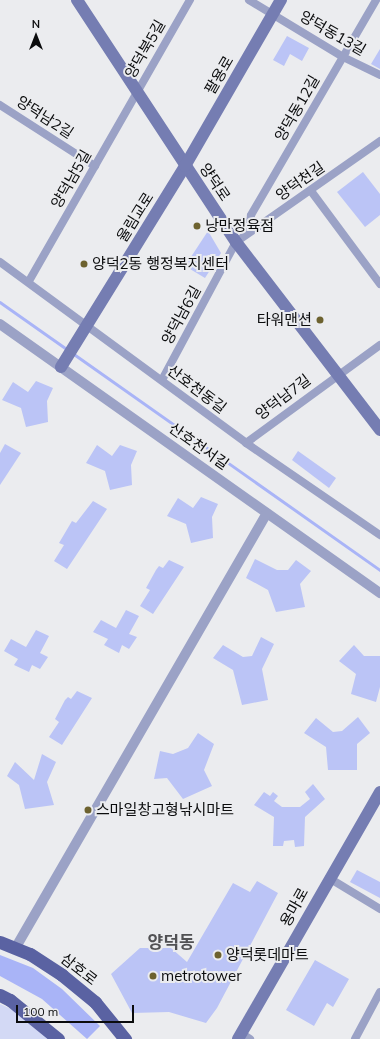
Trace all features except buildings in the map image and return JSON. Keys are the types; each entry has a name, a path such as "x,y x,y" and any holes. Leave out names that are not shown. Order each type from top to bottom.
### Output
{"main road":[{"name":"양덕로","path":"77,0 236,242 380,430"},
{"name":"팔용로","path":"185,166 281,0"},
{"name":"율림교로","path":"61,367 185,166"},
{"name":"용마로","path":"243,1037 329,878 380,792"},
{"name":"삼호로","path":"0,942 16,947 62,975 95,1002 125,1039"},
{"path":"0,995 10,1000 58,1039"},
{"path":"113,1023 118,1039"}],"street":[{"name":"양덕북5길","path":"136,91 190,0"},
{"name":"양덕동13길","path":"249,0 343,57 380,75"},
{"name":"양덕동12길","path":"247,233 251,215 376,0"},
{"name":"양덕남5길","path":"29,281 136,91"},
{"name":"양덕남2길","path":"0,105 95,166"},
{"name":"양덕천길","path":"236,242 247,233 311,191 380,141"},
{"path":"311,191 380,284"},
{"name":"양덕남6길","path":"162,380 236,242"},
{"name":"산호천동길","path":"0,262 29,281 87,326 246,443 380,535"},
{"name":"산호천서길","path":"0,324 380,593"},
{"path":"337,375 380,345"},
{"name":"양덕남7길","path":"246,443 337,375"},
{"path":"16,947 267,513"},
{"path":"329,878 380,909"},
{"path":"355,1039 380,992"}],"shaded area":[{"path":"0,1004 22,1014 56,1039 0,1039"}],"water":[{"path":"0,955 33,968 62,989 100,1026 87,1039 42,999 0,976"}],"waterway":[{"path":"0,302 68,350"},
{"path":"74,354 380,570"}],"place":[{"name":"낭만정육점","path":"197,226"},
{"name":"양덕2동 행정복지센터","path":"84,264"},
{"name":"타워맨션","path":"320,320"},
{"name":"스마일창고형낚시마트","path":"88,810"},
{"name":"양덕롯데마트","path":"218,955"},
{"name":"metrotower","path":"153,976"}],"district":[{"name":"양덕동","path":"171,942"}]}
